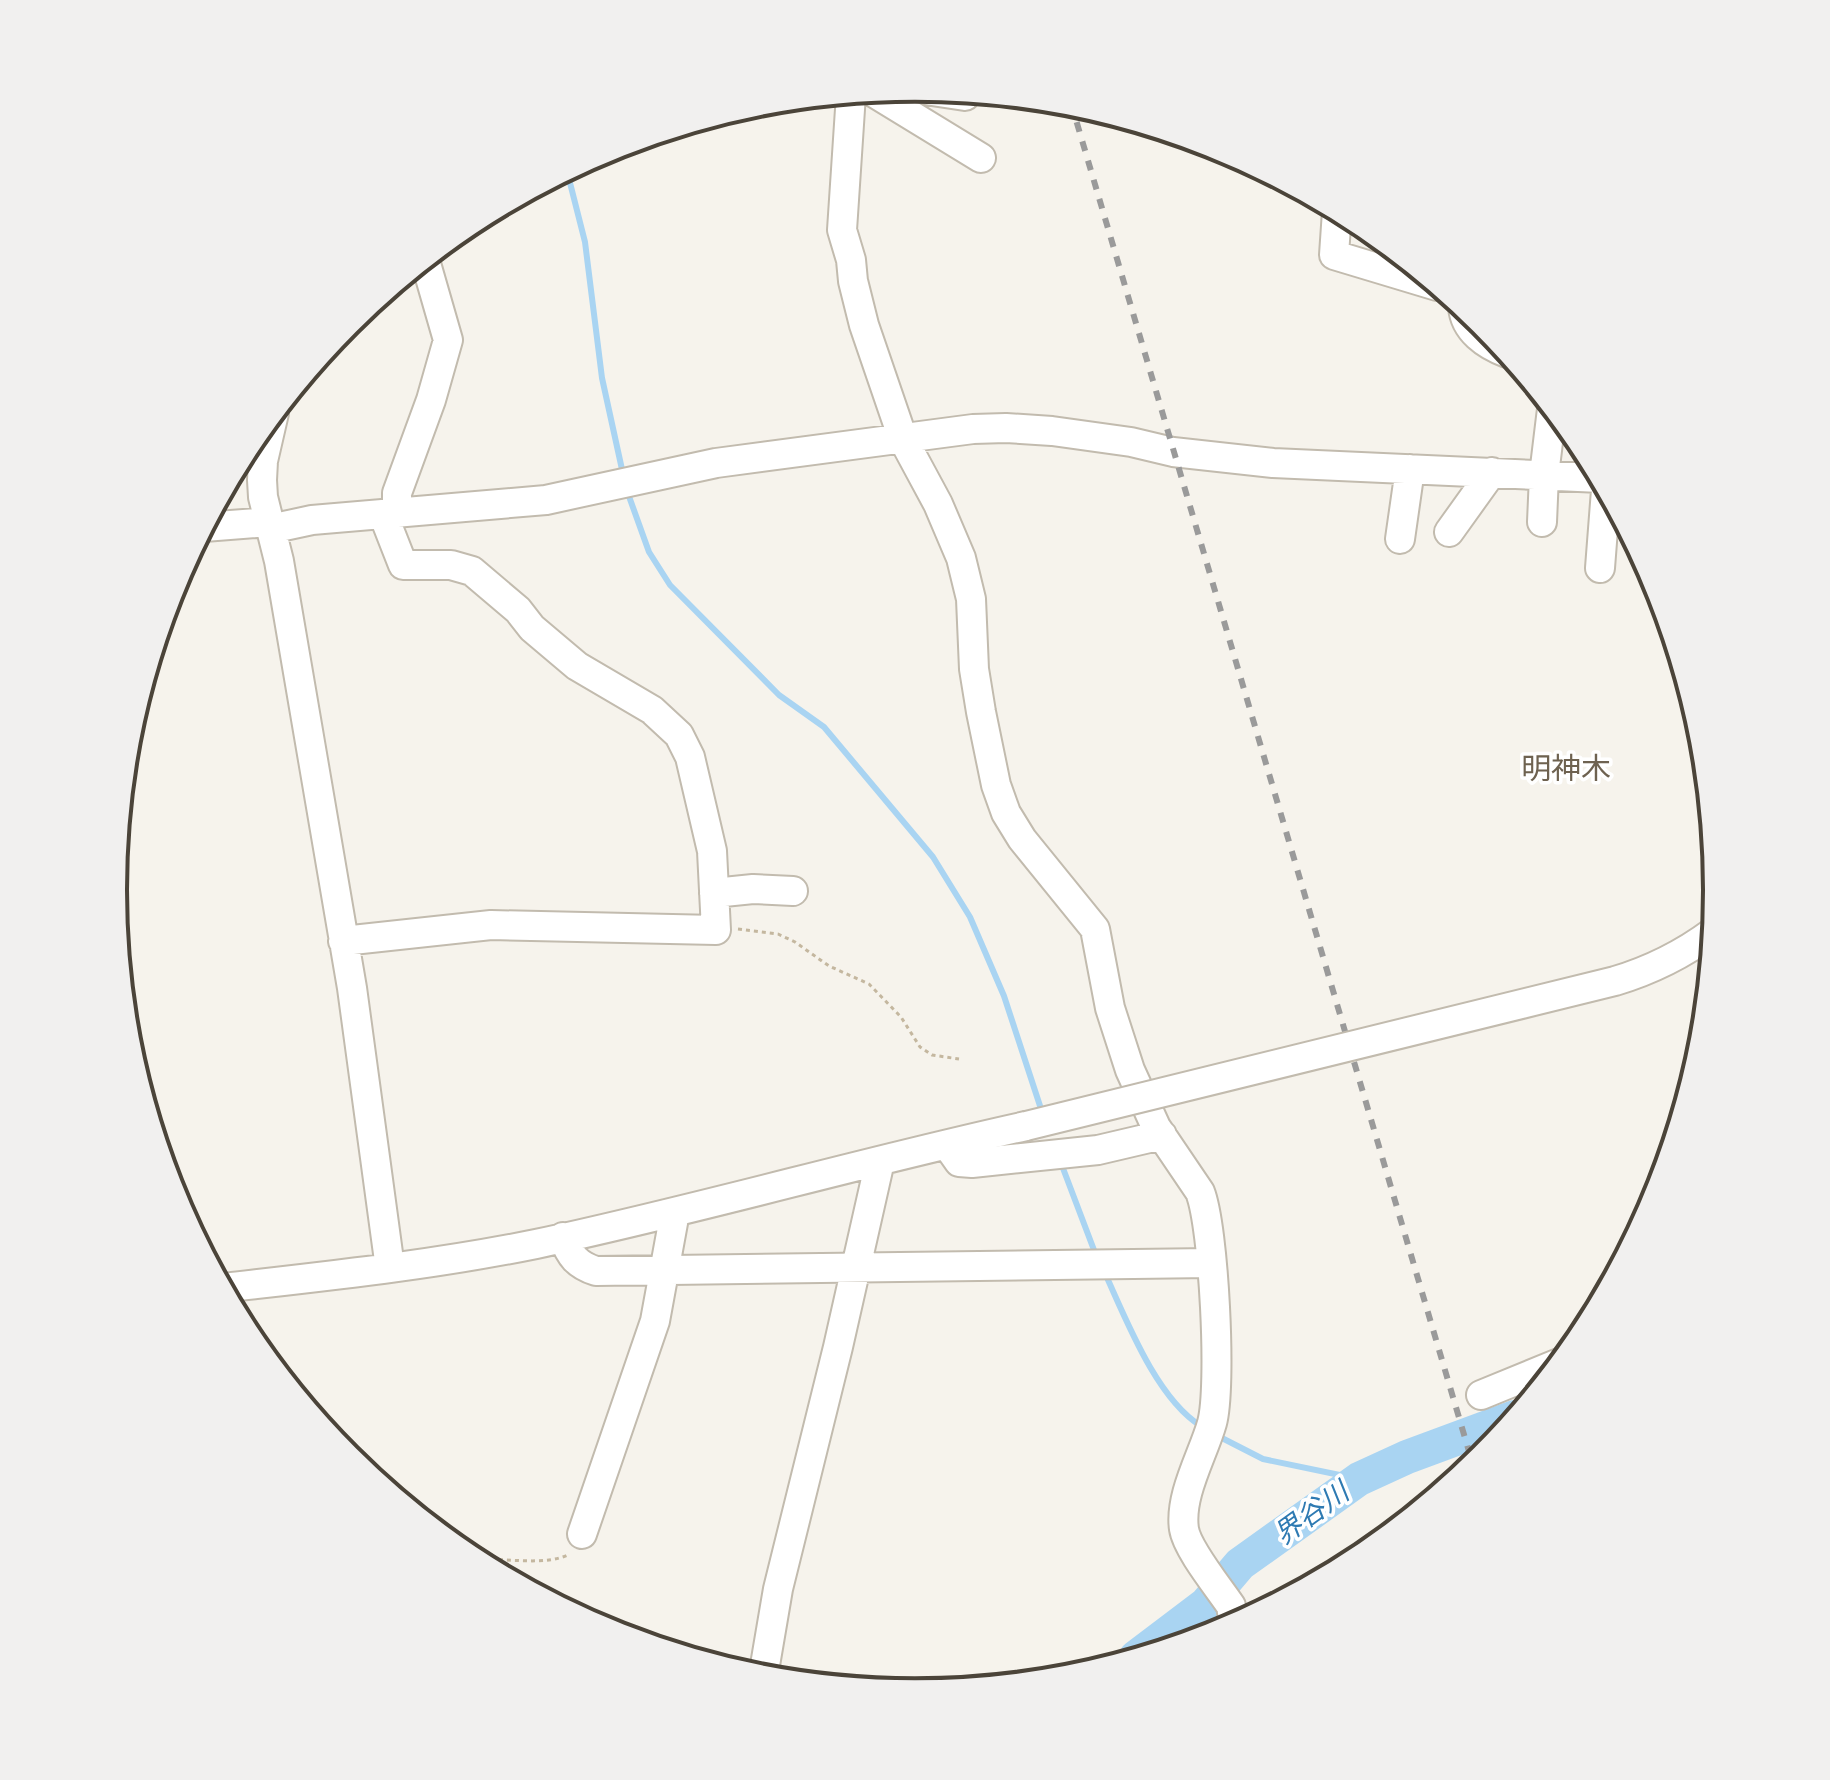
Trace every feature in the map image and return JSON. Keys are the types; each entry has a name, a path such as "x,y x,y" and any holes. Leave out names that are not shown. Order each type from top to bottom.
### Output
{"street":[{"path":"891,103 981,158"},
{"path":"850,105 842,230 864,325 903,439 938,504 961,558 971,599 974,669 996,785 1006,813 1022,839 1095,929 1110,1008 1122,1049 1162,1135 1205,1204 1211,1263 1216,1390 1210,1430 1193,1474 1183,1516 1188,1542 1229,1613"},
{"path":"1336,225 1334,255 1411,278"},
{"path":"343,941 491,925 716,930 712,851 690,757 679,735 652,710 577,666 472,571 451,565 403,565 390,514 431,400 448,340 428,271"},
{"path":"1542,522 1550,424"},
{"path":"216,527 270,526 546,500 716,463 973,429 1068,433 1173,452 1273,463 1585,477"},
{"path":"267,442 262,480 281,574 343,941 390,1268"},
{"path":"1400,539 1410,469"},
{"path":"1449,532 1492,472"},
{"path":"1600,568 1604,510"},
{"path":"714,893 753,889 793,891"},
{"path":"235,1287 390,1268 563,1237 675,1212 1615,981 1649,971 1701,940"},
{"path":"947,1145 959,1162 972,1163 1098,1150 1162,1135"},
{"path":"765,1664 778,1589 880,1161"},
{"path":"582,1534 648,1344 675,1212"},
{"path":"563,1237 571,1256 582,1266 596,1271 1211,1263"},
{"path":"1481,1395 1539,1371"}],"path":[{"path":"716,930 763,931 795,942 829,966 869,984 901,1017 920,1047 932,1055 959,1059"},
{"path":"498,1558 557,1561 570,1554 582,1534"}],"waterway":[{"path":"570,181 585,242 602,378 623,474"},
{"path":"626,488 649,552 670,585 779,695 824,727 933,857 970,917 1004,996 1043,1115"},
{"path":"1061,1163 1097,1258"},
{"path":"1104,1271 1132,1334 1156,1377 1170,1397 1201,1426"},
{"name":"界谷川","path":"1161,1638 1206,1604 1240,1564 1359,1479 1407,1457 1492,1425"},
{"path":"1218,1436 1263,1459 1359,1479"}],"railway":[{"path":"1076,119 1469,1450"}],"district":[{"name":"明神木","path":"1566,769"}]}
